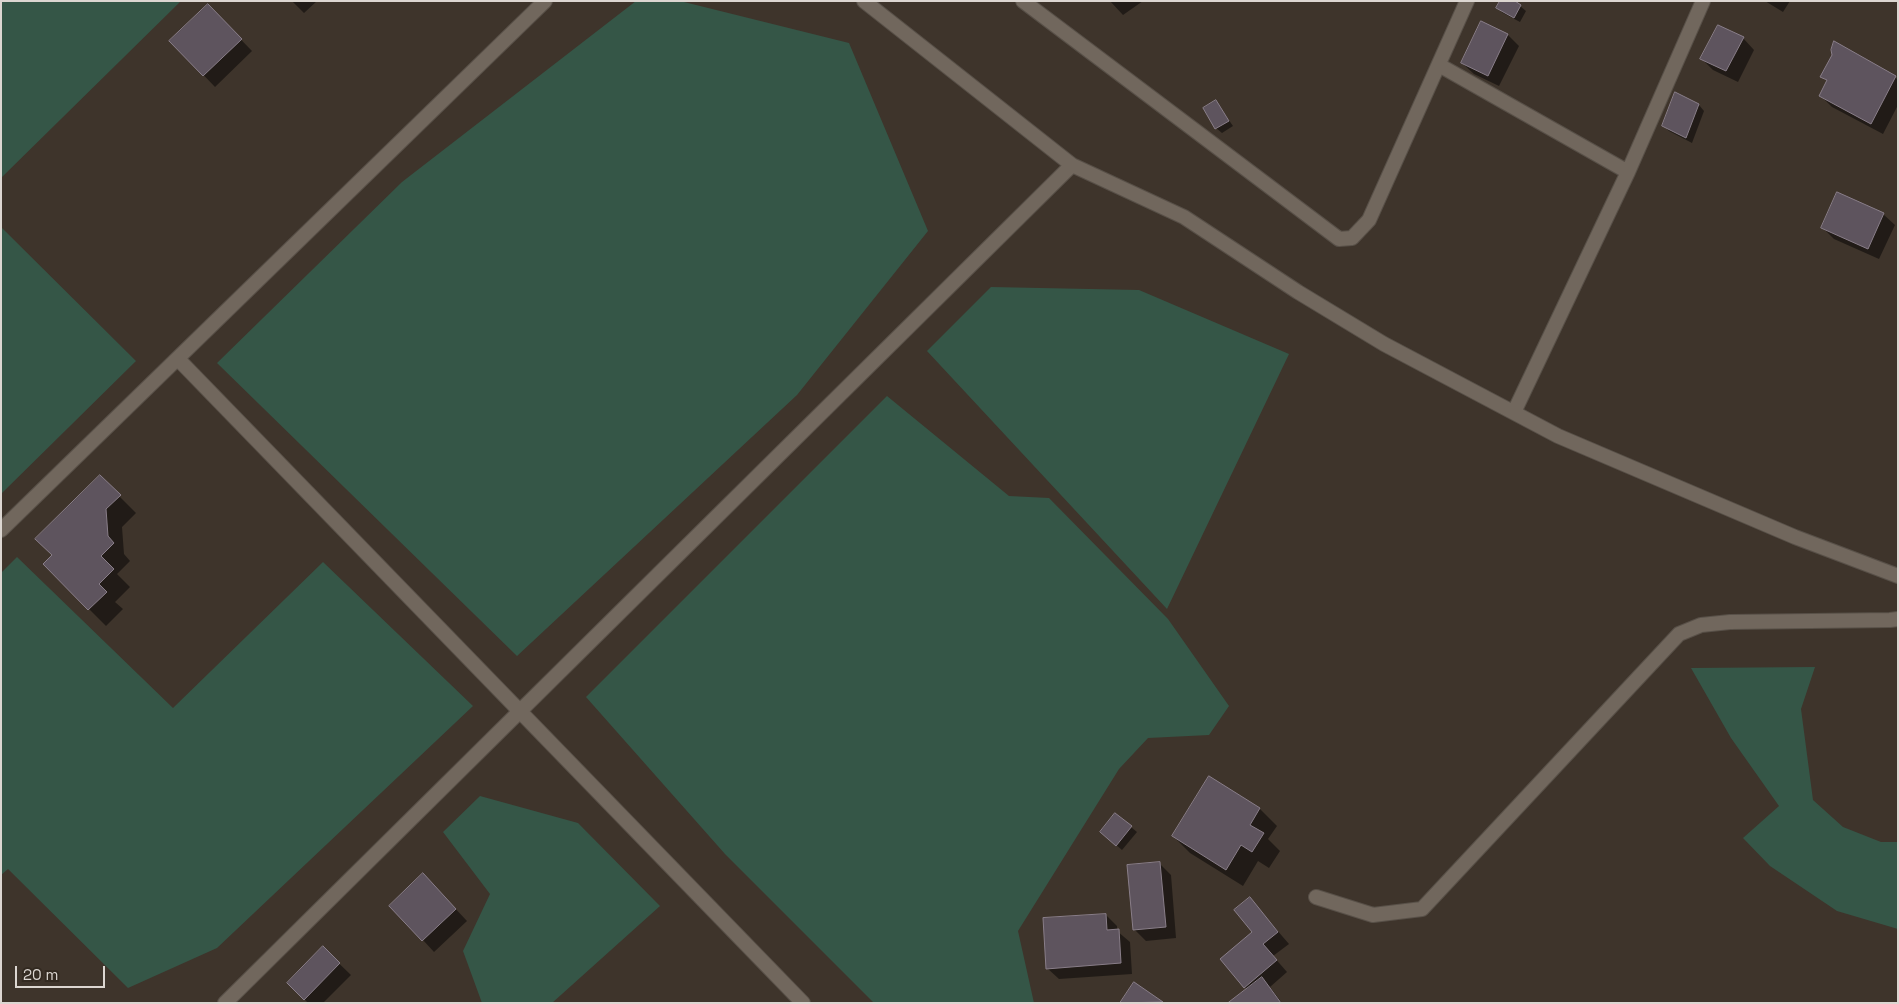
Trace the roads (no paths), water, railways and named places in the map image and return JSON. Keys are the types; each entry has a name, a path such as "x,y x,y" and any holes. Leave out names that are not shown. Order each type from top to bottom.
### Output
{"street":[{"path":"1,530 545,1"},
{"path":"864,1 1072,165 1184,217 1298,292 1384,344 1558,436 1795,537 1898,576"},
{"path":"1022,1 1339,239 1352,238 1369,220 1468,1"},
{"path":"1514,412 1628,172 1703,1"},
{"path":"1439,65 1628,172"},
{"path":"225,1003 1072,165"},
{"path":"178,359 803,1003"},
{"path":"1316,897 1373,915 1422,909 1678,634 1701,625 1730,622 1890,620 1898,618"}]}
